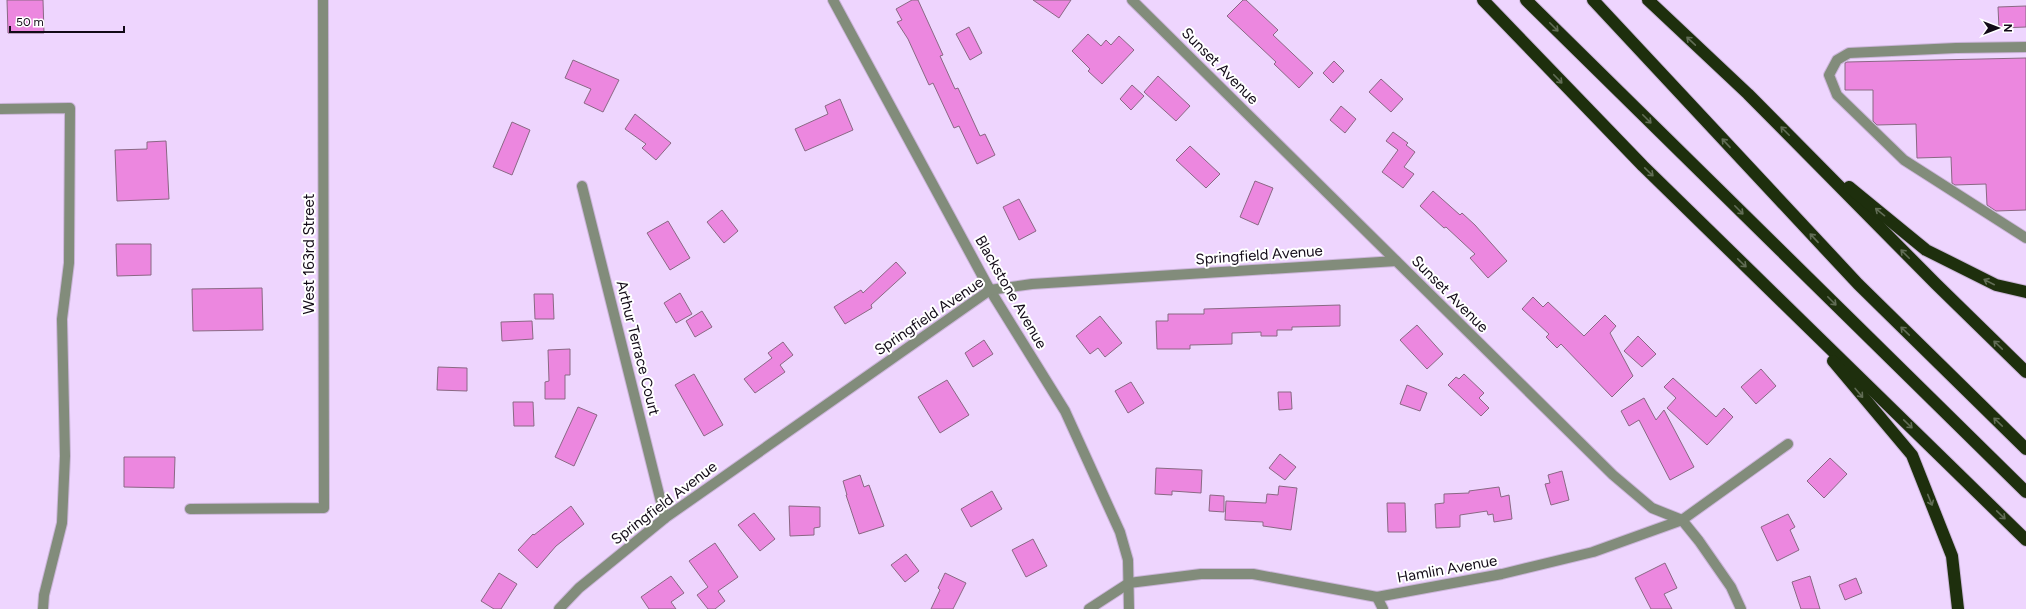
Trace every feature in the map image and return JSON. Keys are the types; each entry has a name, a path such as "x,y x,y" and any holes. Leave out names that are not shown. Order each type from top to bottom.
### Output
{"highway":[{"path":"1483,0 1643,166 2026,540"},
{"path":"1526,0 2026,492"},
{"path":"1593,0 1858,284 2026,449"},
{"path":"1648,0 1748,94 1936,284 2026,372"},
{"path":"1798,145 1926,250 1996,285 2026,292"},
{"path":"1790,309 1912,455 1952,556 1958,609"}],"street":[{"name":"West 163rd Street","path":"190,509 324,508 323,0"},
{"name":"Blackstone Avenue","path":"833,0 990,290 1065,412 1120,532 1128,560 1128,609"},
{"name":"Sunset Avenue","path":"1132,0 1613,475 1652,508 1682,520 1699,541 1731,587 1741,609"},
{"path":"2026,47 1956,48 1848,54 1837,60 1829,75 1837,95 1904,160 2026,238"},
{"path":"0,109 70,108 69,263 62,319 65,456 62,524 44,595 43,609"},
{"name":"Arthur Terrace Court","path":"582,186 665,518"},
{"name":"Springfield Avenue","path":"559,609 579,588 665,518 990,290 1032,284 1396,261"},
{"name":"Hamlin Avenue","path":"1089,609 1129,583 1201,574 1253,574 1377,596 1502,574 1578,556 1682,520 1788,444"},
{"path":"1377,596 1382,609"}],"building":[{"path":"7,0 43,0 44,33 8,33"},
{"path":"912,0 918,0 943,55 940,56 955,89 958,88 980,136 985,134 995,155 977,164 959,126 954,128 933,83 929,85 908,39 897,22 902,20 896,9"},
{"path":"1033,0 1071,0 1059,18"},
{"path":"1243,0 1246,0 1278,30 1273,35 1313,73 1299,88 1274,64 1276,62 1227,16"},
{"path":"2026,6 2026,27 1999,28 1998,7"},
{"path":"969,27 982,53 970,60 956,34"},
{"path":"1088,34 1101,46 1106,40 1111,45 1119,36 1134,50 1102,84 1088,71 1090,69 1072,51"},
{"path":"2026,58 2026,210 1996,211 1987,205 1986,184 1955,185 1952,183 1951,157 1917,158 1916,124 1877,125 1873,121 1873,90 1845,90 1845,63 1847,62"},
{"path":"573,60 619,80 603,112 584,103 591,89 565,78"},
{"path":"1334,61 1344,71 1333,83 1323,73"},
{"path":"1158,76 1190,106 1176,121 1144,92"},
{"path":"1381,79 1403,99 1391,112 1369,92"},
{"path":"1132,85 1144,96 1131,110 1120,99"},
{"path":"840,99 853,130 805,151 795,129 828,114 825,106"},
{"path":"1341,106 1356,119 1345,133 1330,120"},
{"path":"635,114 671,143 656,160 642,148 646,144 625,129"},
{"path":"512,122 530,130 512,175 493,167"},
{"path":"1393,132 1408,143 1406,145 1415,152 1404,167 1414,174 1403,188 1382,172 1398,150 1386,141"},
{"path":"166,141 169,199 117,201 115,150 147,149 147,142"},
{"path":"1190,146 1220,174 1206,188 1176,160"},
{"path":"1255,181 1273,188 1258,225 1240,217"},
{"path":"1433,191 1460,215 1462,213 1475,225 1507,261 1488,278 1470,258 1475,254 1446,227 1444,228 1420,206"},
{"path":"1019,199 1036,231 1019,240 1003,207"},
{"path":"722,210 738,231 724,243 707,222"},
{"path":"668,221 690,258 670,270 647,233"},
{"path":"116,244 151,244 151,275 117,276"},
{"path":"896,262 906,273 871,305 872,308 845,324 834,307 861,290 863,293"},
{"path":"262,288 263,330 193,331 192,289"},
{"path":"680,293 692,314 676,323 664,303"},
{"path":"534,294 553,294 554,319 535,319"},
{"path":"1533,297 1543,307 1548,302 1584,336 1605,315 1616,326 1610,333 1633,376 1612,397 1561,344 1557,348 1546,337 1549,334 1522,309"},
{"path":"1340,305 1340,326 1292,327 1292,330 1277,330 1277,336 1261,336 1261,332 1232,333 1232,344 1190,345 1190,349 1157,349 1156,321 1168,321 1168,314 1204,314 1204,309"},
{"path":"702,311 712,327 695,337 686,321"},
{"path":"1100,316 1122,343 1105,357 1098,348 1090,354 1076,336"},
{"path":"532,321 533,339 502,341 501,322"},
{"path":"1417,325 1443,354 1427,369 1400,340"},
{"path":"1638,336 1656,354 1642,367 1624,351"},
{"path":"984,340 993,354 973,367 965,353"},
{"path":"783,342 793,355 780,365 785,372 755,393 744,379 772,358 768,353"},
{"path":"570,349 570,375 565,375 565,399 545,399 545,382 549,381 548,350"},
{"path":"438,367 467,368 467,391 437,390"},
{"path":"1761,369 1776,386 1756,404 1741,387"},
{"path":"694,374 723,425 704,436 675,385"},
{"path":"1464,374 1484,393 1479,398 1489,408 1481,416 1448,385 1456,377 1459,379"},
{"path":"1673,378 1716,417 1724,408 1733,417 1707,445 1667,408 1676,398 1664,387"},
{"path":"947,380 969,415 940,433 918,397"},
{"path":"1131,382 1144,403 1128,413 1115,391"},
{"path":"1407,385 1427,393 1420,411 1400,404"},
{"path":"1278,392 1291,392 1292,409 1279,410"},
{"path":"1644,398 1656,420 1664,410 1694,467 1670,480 1639,420 1629,426 1621,411"},
{"path":"513,402 533,402 534,426 514,426"},
{"path":"578,407 597,415 574,466 555,457"},
{"path":"1280,454 1296,467 1285,480 1269,468"},
{"path":"124,457 175,457 174,488 124,487"},
{"path":"1830,458 1847,474 1824,498 1807,481"},
{"path":"1156,468 1202,470 1201,493 1172,491 1172,495 1155,494"},
{"path":"1562,471 1569,500 1551,505 1545,484 1550,483 1548,475"},
{"path":"860,475 864,487 869,485 884,526 859,534 843,481"},
{"path":"1279,486 1297,488 1291,530 1263,526 1263,522 1225,520 1226,501 1266,503 1267,494 1278,495"},
{"path":"1499,487 1501,497 1509,495 1512,519 1494,522 1493,514 1488,515 1487,511 1460,515 1460,527 1436,528 1435,504 1444,503 1444,494 1469,493 1469,491"},
{"path":"992,491 1002,509 971,527 961,509"},
{"path":"1210,495 1224,496 1224,512 1209,511"},
{"path":"1387,503 1405,503 1406,532 1388,532"},
{"path":"571,506 584,524 556,546 537,568 518,550 533,534 534,535"},
{"path":"789,506 820,507 820,527 814,528 814,535 790,536"},
{"path":"754,513 775,539 760,551 738,525"},
{"path":"1788,514 1795,527 1790,530 1799,550 1777,561 1761,527"},
{"path":"1033,539 1047,566 1026,577 1012,550"},
{"path":"715,543 738,577 718,591 725,601 715,609 708,609 697,595 708,587 689,561"},
{"path":"906,554 919,571 905,582 891,565"},
{"path":"1665,563 1677,588 1664,594 1672,609 1651,609 1635,578"},
{"path":"499,573 517,584 501,609 494,609 481,601"},
{"path":"945,573 966,583 953,609 931,609 940,590 938,588"},
{"path":"671,576 684,593 671,602 676,609 649,609 641,597"},
{"path":"1810,576 1820,609 1801,609 1792,582"},
{"path":"1856,578 1862,593 1845,600 1839,585"}]}
